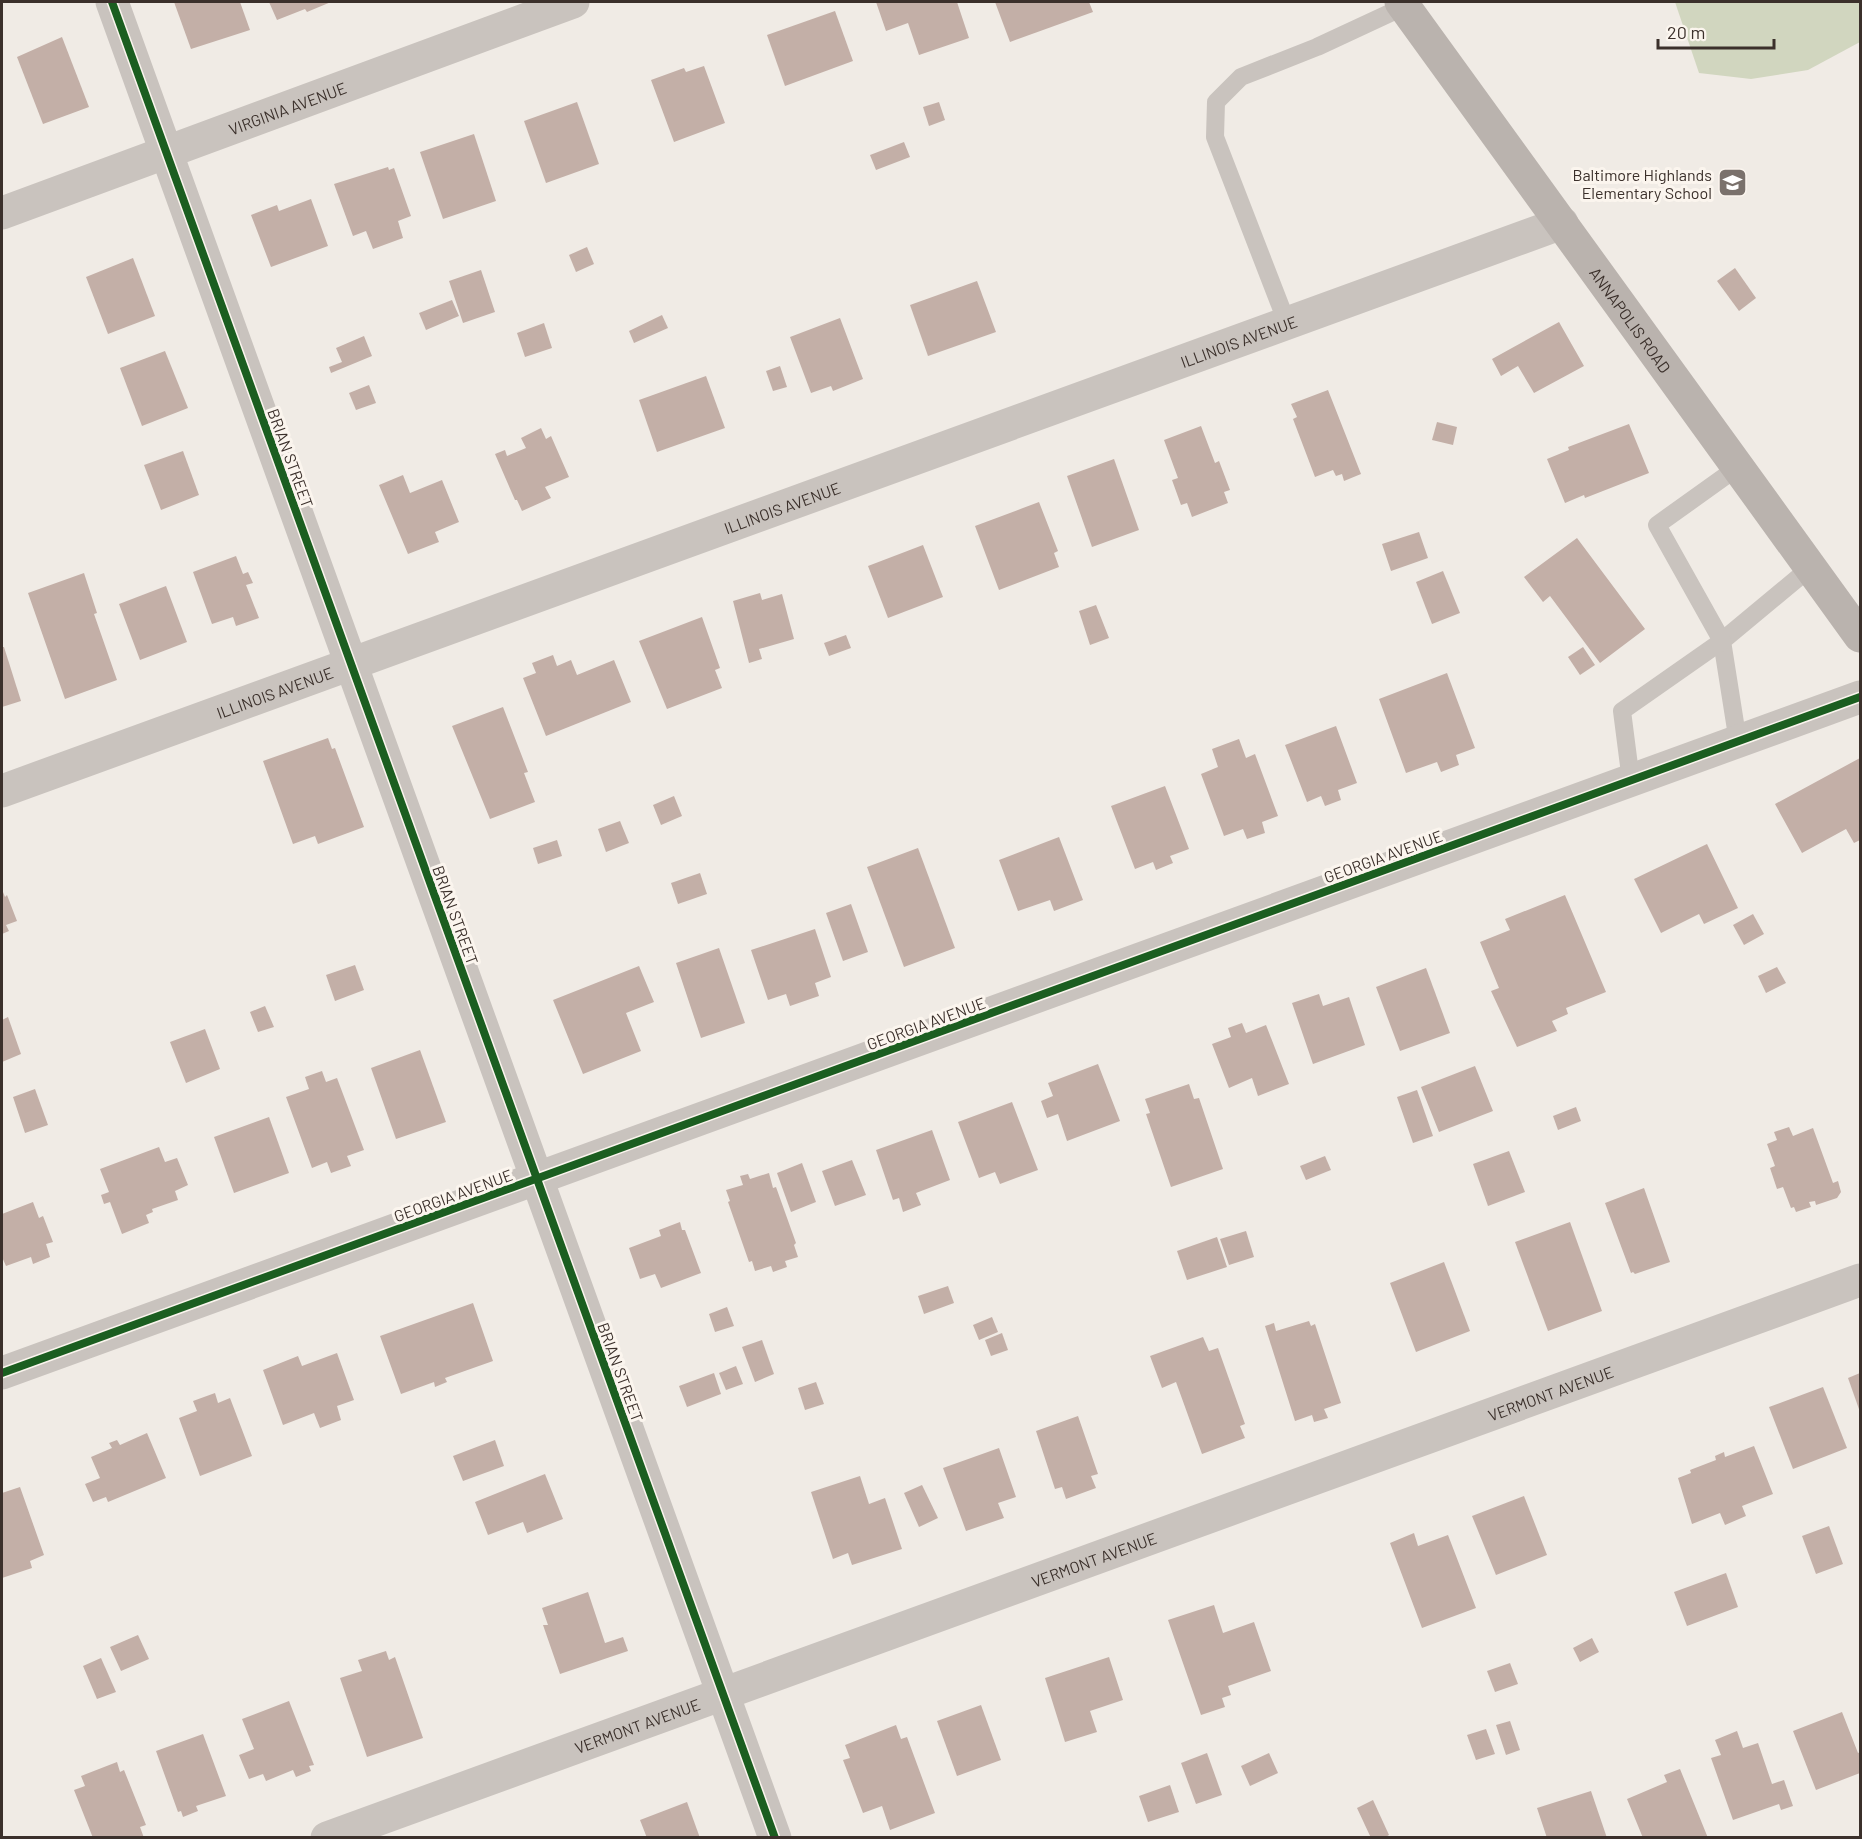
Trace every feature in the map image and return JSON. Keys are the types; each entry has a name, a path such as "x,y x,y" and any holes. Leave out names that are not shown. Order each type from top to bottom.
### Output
{"main road":[{"name":"ANNAPOLIS ROAD","path":"1403,4 1860,636"}],"street":[{"name":"BRIAN STREET","path":"112,2 775,1838"},
{"name":"VIRGINIA AVENUE","path":"2,213 573,2"},
{"name":"ILLINOIS AVENUE","path":"2,791 1562,223"},
{"name":"GEORGIA AVENUE","path":"2,1373 1860,697"},
{"name":"VERMONT AVENUE","path":"327,1838 1860,1280"}],"lane":[{"path":"1287,323 1215,137 1216,102 1241,78 1317,47 1403,4"},
{"path":"1738,467 1657,525 1722,640 1738,742"},
{"path":"1631,781 1622,711 1722,640 1811,567"}],"green space":[{"path":"1675,2 1860,2 1860,42 1808,70 1751,79 1699,73"}],"building":[{"path":"174,2 240,2 250,30 191,49"},
{"path":"269,2 331,2 307,12 305,9 277,20"},
{"path":"876,2 957,2 969,38 919,55 908,23 886,31"},
{"path":"995,2 1089,2 1093,12 1010,42"},
{"path":"835,11 853,61 785,86 767,35"},
{"path":"62,37 89,107 43,124 17,57"},
{"path":"704,66 725,123 674,142 651,80 684,68 686,72"},
{"path":"577,102 599,164 546,183 524,121"},
{"path":"939,102 945,120 929,126 923,107"},
{"path":"474,134 496,201 443,219 420,152"},
{"path":"904,142 910,157 876,170 870,155"},
{"path":"388,167 389,170 394,168 411,216 398,221 403,238 373,249 366,231 353,236 334,184"},
{"path":"311,199 328,246 271,267 251,215 277,205 279,211"},
{"path":"587,247 594,264 576,272 569,255"},
{"path":"133,258 155,316 108,334 86,277"},
{"path":"1735,268 1756,298 1739,311 1717,281"},
{"path":"481,270 495,312 463,323 449,281"},
{"path":"977,281 996,332 928,356 910,305"},
{"path":"452,300 459,316 426,330 419,313"},
{"path":"662,315 668,328 634,343 629,331"},
{"path":"840,318 863,379 833,391 831,386 811,393 790,337"},
{"path":"1559,322 1584,366 1534,393 1518,366 1501,376 1492,359"},
{"path":"544,323 552,348 525,357 517,333"},
{"path":"364,336 372,356 331,373 329,367 342,362 336,348"},
{"path":"165,351 188,408 142,426 120,368"},
{"path":"780,366 787,387 773,391 766,371"},
{"path":"706,376 725,428 657,452 639,400"},
{"path":"369,385 376,403 356,410 349,393"},
{"path":"1328,390 1361,474 1344,481 1342,474 1336,476 1333,470 1315,477 1293,419 1297,417 1291,404"},
{"path":"1437,422 1457,427 1453,445 1432,440"},
{"path":"1629,424 1649,473 1585,498 1584,495 1565,503 1547,459 1569,450 1568,447"},
{"path":"1201,426 1215,463 1219,461 1230,490 1224,492 1228,503 1192,517 1187,503 1181,505 1172,480 1178,478 1164,440"},
{"path":"541,428 546,439 551,436 569,477 545,487 551,498 522,511 495,454 505,450 507,456 526,448 521,438"},
{"path":"183,451 199,495 161,510 144,465"},
{"path":"1114,459 1139,530 1092,547 1067,476"},
{"path":"403,475 410,493 442,480 459,522 435,532 439,542 408,554 379,485"},
{"path":"1039,502 1058,551 1054,553 1059,567 999,590 975,526"},
{"path":"1419,532 1428,558 1391,571 1382,544"},
{"path":"1577,538 1645,629 1600,663 1550,596 1543,602 1524,577"},
{"path":"923,545 943,597 888,618 868,566"},
{"path":"236,556 243,574 248,572 253,583 246,585 259,618 236,626 233,617 212,624 193,572"},
{"path":"1443,571 1460,613 1432,624 1416,582"},
{"path":"84,573 97,613 94,614 117,680 65,699 28,593"},
{"path":"166,586 187,642 140,660 119,604"},
{"path":"760,593 762,600 782,594 794,639 759,649 762,659 749,663 733,601"},
{"path":"1096,605 1109,638 1090,645 1079,611"},
{"path":"702,617 720,668 715,670 722,688 667,709 639,641"},
{"path":"846,635 851,648 829,656 824,643"},
{"path":"2,647 4,647 21,701 2,707"},
{"path":"1583,647 1595,665 1580,675 1568,657"},
{"path":"553,655 557,666 571,660 577,675 614,660 631,702 546,736 523,678 536,673 532,663"},
{"path":"1447,673 1475,748 1456,755 1459,765 1441,772 1437,762 1406,773 1379,699"},
{"path":"503,707 528,772 524,773 535,802 490,819 452,726"},
{"path":"1336,726 1357,783 1338,790 1341,800 1325,806 1321,796 1307,802 1285,745"},
{"path":"328,738 332,749 335,748 364,827 318,844 315,836 293,844 263,761"},
{"path":"1239,739 1246,758 1255,754 1278,816 1262,822 1265,833 1247,839 1243,829 1224,836 1201,774 1218,767 1212,749"},
{"path":"1860,758 1860,840 1854,843 1846,829 1802,853 1775,804"},
{"path":"1165,786 1189,849 1170,856 1173,863 1156,870 1153,862 1135,869 1111,806"},
{"path":"674,796 682,816 661,825 653,805"},
{"path":"620,821 629,843 606,852 598,829"},
{"path":"1059,837 1083,900 1054,911 1050,900 1018,911 999,860"},
{"path":"557,840 562,856 538,864 533,848"},
{"path":"1707,844 1738,908 1704,924 1699,914 1661,933 1634,879"},
{"path":"918,848 955,948 904,967 867,867"},
{"path":"700,873 707,894 678,904 671,883"},
{"path":"2,893 5,897 7,895 17,921 6,925 9,931 2,934"},
{"path":"1565,895 1606,992 1566,1008 1568,1014 1552,1021 1557,1031 1517,1047 1491,991 1499,988 1480,942 1510,930 1505,919"},
{"path":"851,904 868,952 843,961 826,913"},
{"path":"1753,914 1764,934 1744,945 1733,925"},
{"path":"815,929 831,977 815,983 819,996 790,1006 786,994 768,1000 751,950"},
{"path":"719,948 745,1023 701,1038 676,963"},
{"path":"355,965 364,990 335,1001 326,975"},
{"path":"639,966 654,1002 626,1013 641,1051 583,1074 553,1000"},
{"path":"1777,967 1786,983 1766,993 1758,976"},
{"path":"1426,968 1450,1033 1400,1051 1376,987"},
{"path":"1319,994 1323,1006 1349,997 1365,1045 1313,1064 1292,1003"},
{"path":"265,1006 274,1027 258,1032 250,1012"},
{"path":"8,1017 21,1054 2,1062 2,1020"},
{"path":"1242,1023 1246,1033 1266,1025 1289,1084 1258,1096 1252,1078 1229,1088 1212,1044 1231,1037 1228,1028"},
{"path":"205,1029 220,1069 186,1083 170,1042"},
{"path":"420,1050 446,1122 396,1139 371,1068"},
{"path":"1098,1064 1120,1121 1067,1141 1058,1114 1047,1118 1041,1101 1053,1096 1048,1083"},
{"path":"1475,1066 1493,1111 1439,1132 1421,1087"},
{"path":"322,1071 326,1082 337,1078 364,1150 347,1156 351,1166 331,1173 327,1162 312,1168 286,1097 309,1089 305,1077"},
{"path":"1189,1084 1194,1099 1199,1098 1223,1169 1171,1187 1146,1114 1150,1113 1145,1099"},
{"path":"35,1089 48,1125 25,1133 13,1097"},
{"path":"1417,1090 1433,1136 1413,1143 1397,1097"},
{"path":"1012,1102 1038,1170 1000,1184 995,1172 979,1178 958,1122"},
{"path":"1576,1107 1581,1121 1558,1130 1553,1116"},
{"path":"269,1117 289,1173 234,1193 214,1137"},
{"path":"1789,1127 1793,1136 1813,1128 1833,1183 1838,1181 1841,1192 1837,1198 1816,1205 1815,1201 1809,1202 1811,1207 1796,1212 1794,1207 1791,1208 1783,1187 1777,1189 1770,1168 1775,1166 1767,1144 1777,1140 1774,1132"},
{"path":"932,1130 950,1180 916,1193 921,1205 903,1212 899,1198 893,1200 876,1150"},
{"path":"159,1147 165,1162 177,1158 188,1185 175,1191 178,1200 152,1209 153,1212 146,1215 149,1223 122,1234 110,1202 104,1204 101,1195 109,1192 100,1169"},
{"path":"1509,1151 1525,1192 1488,1206 1473,1164"},
{"path":"1325,1156 1331,1170 1306,1180 1300,1166"},
{"path":"852,1160 866,1195 835,1206 822,1171"},
{"path":"802,1163 816,1202 791,1212 777,1173"},
{"path":"769,1173 796,1243 794,1245 798,1257 785,1261 787,1267 773,1272 771,1266 755,1271 752,1261 749,1262 726,1190 743,1185 740,1176 748,1174 750,1179"},
{"path":"1644,1188 1670,1262 1635,1274 1631,1273 1605,1203"},
{"path":"33,1202 39,1218 43,1216 53,1242 46,1244 50,1257 33,1264 31,1257 6,1266 2,1257 2,1214"},
{"path":"680,1222 701,1273 661,1288 655,1274 640,1279 629,1248 661,1236 659,1230"},
{"path":"1570,1222 1602,1311 1548,1331 1515,1242"},
{"path":"1246,1231 1254,1257 1229,1265 1220,1239"},
{"path":"1217,1237 1227,1267 1187,1280 1177,1251"},
{"path":"1444,1262 1470,1331 1416,1352 1390,1283"},
{"path":"948,1286 954,1303 924,1314 918,1296"},
{"path":"473,1303 493,1361 445,1378 447,1382 435,1387 434,1382 401,1394 380,1336"},
{"path":"727,1307 734,1326 715,1332 709,1314"},
{"path":"992,1317 998,1332 979,1340 973,1325"},
{"path":"1309,1321 1311,1326 1315,1324 1341,1403 1324,1409 1328,1418 1314,1422 1312,1415 1295,1421 1265,1326 1274,1323 1276,1331"},
{"path":"1002,1333 1008,1350 991,1356 985,1340"},
{"path":"1203,1337 1209,1351 1218,1348 1245,1424 1240,1426 1245,1438 1202,1454 1176,1382 1162,1388 1150,1356"},
{"path":"762,1340 774,1374 755,1382 742,1347"},
{"path":"337,1353 354,1400 337,1406 341,1420 320,1428 314,1413 283,1425 263,1370 298,1356 302,1366"},
{"path":"736,1366 743,1384 726,1390 719,1373"},
{"path":"714,1373 721,1394 687,1407 679,1386"},
{"path":"1860,1373 1860,1412 1848,1378"},
{"path":"816,1382 824,1404 805,1410 798,1388"},
{"path":"1823,1387 1847,1448 1793,1469 1769,1407"},
{"path":"215,1393 218,1403 230,1398 252,1456 200,1476 179,1418 197,1411 193,1401"},
{"path":"1078,1416 1098,1474 1091,1476 1096,1488 1066,1499 1062,1487 1055,1489 1036,1431"},
{"path":"147,1433 166,1478 108,1502 106,1497 93,1502 85,1484 100,1478 91,1457 112,1448 109,1443 117,1440 120,1445"},
{"path":"495,1440 504,1466 463,1481 453,1456"},
{"path":"1754,1446 1773,1494 1742,1506 1746,1516 1725,1525 1720,1513 1692,1524 1678,1478 1691,1473 1690,1470 1716,1460 1715,1456 1724,1452 1725,1457"},
{"path":"999,1448 1016,1497 998,1503 1004,1518 966,1531 943,1468"},
{"path":"545,1474 563,1519 527,1533 523,1522 488,1535 475,1502"},
{"path":"860,1476 869,1504 885,1498 902,1549 852,1565 848,1553 833,1559 811,1492"},
{"path":"922,1485 938,1518 919,1527 904,1493"},
{"path":"20,1487 44,1555 30,1561 32,1568 2,1578 2,1493"},
{"path":"1524,1496 1547,1555 1496,1575 1472,1516"},
{"path":"1829,1526 1843,1564 1816,1574 1802,1536"},
{"path":"1414,1533 1418,1546 1448,1535 1476,1608 1422,1628 1390,1543"},
{"path":"1726,1573 1738,1607 1687,1626 1674,1592"},
{"path":"588,1592 605,1643 623,1637 628,1651 560,1674 543,1625 548,1625 542,1608"},
{"path":"1214,1605 1223,1633 1254,1622 1271,1671 1228,1686 1231,1695 1222,1698 1225,1707 1201,1715 1168,1620"},
{"path":"138,1635 149,1659 121,1671 110,1647"},
{"path":"1592,1638 1599,1652 1580,1662 1573,1648"},
{"path":"386,1651 389,1660 395,1657 423,1738 367,1757 340,1678 362,1671 358,1660"},
{"path":"1109,1657 1123,1700 1090,1711 1097,1732 1065,1742 1045,1678"},
{"path":"101,1658 116,1692 97,1699 83,1666"},
{"path":"1510,1663 1518,1684 1495,1692 1487,1671"},
{"path":"289,1701 314,1765 309,1766 311,1771 296,1777 293,1770 266,1781 263,1774 249,1779 239,1755 254,1749 242,1719"},
{"path":"981,1705 1001,1760 957,1776 937,1721"},
{"path":"1842,1712 1858,1753 1860,1752 1860,1773 1816,1790 1793,1731"},
{"path":"1510,1721 1520,1750 1506,1755 1496,1725"},
{"path":"896,1725 901,1739 907,1737 935,1813 890,1830 882,1806 863,1813 843,1760 850,1758 845,1745"},
{"path":"1486,1729 1495,1754 1476,1760 1467,1735"},
{"path":"1737,1731 1743,1748 1758,1743 1772,1784 1784,1780 1793,1806 1781,1810 1779,1804 1733,1820 1711,1758 1721,1755 1715,1740"},
{"path":"203,1734 226,1796 196,1806 198,1811 183,1817 181,1811 178,1812 156,1751"},
{"path":"1207,1753 1222,1795 1196,1804 1181,1763"},
{"path":"1269,1753 1278,1773 1250,1786 1241,1766"},
{"path":"117,1762 120,1772 124,1770 146,1825 140,1827 144,1838 93,1838 74,1790 85,1786 81,1776"},
{"path":"1680,1769 1708,1838 1643,1838 1627,1799 1667,1782 1664,1775"},
{"path":"1170,1785 1179,1812 1148,1822 1139,1796"},
{"path":"1591,1791 1607,1838 1547,1838 1537,1808"},
{"path":"1373,1800 1389,1835 1384,1838 1371,1838 1357,1808"},
{"path":"687,1802 700,1838 647,1838 640,1820"}],"cycle path":[{"path":"112,2 775,1838"},
{"path":"2,1373 1860,697"}],"place":[{"name":"Baltimore Highlands Elementary School","path":"1733,183"}]}
